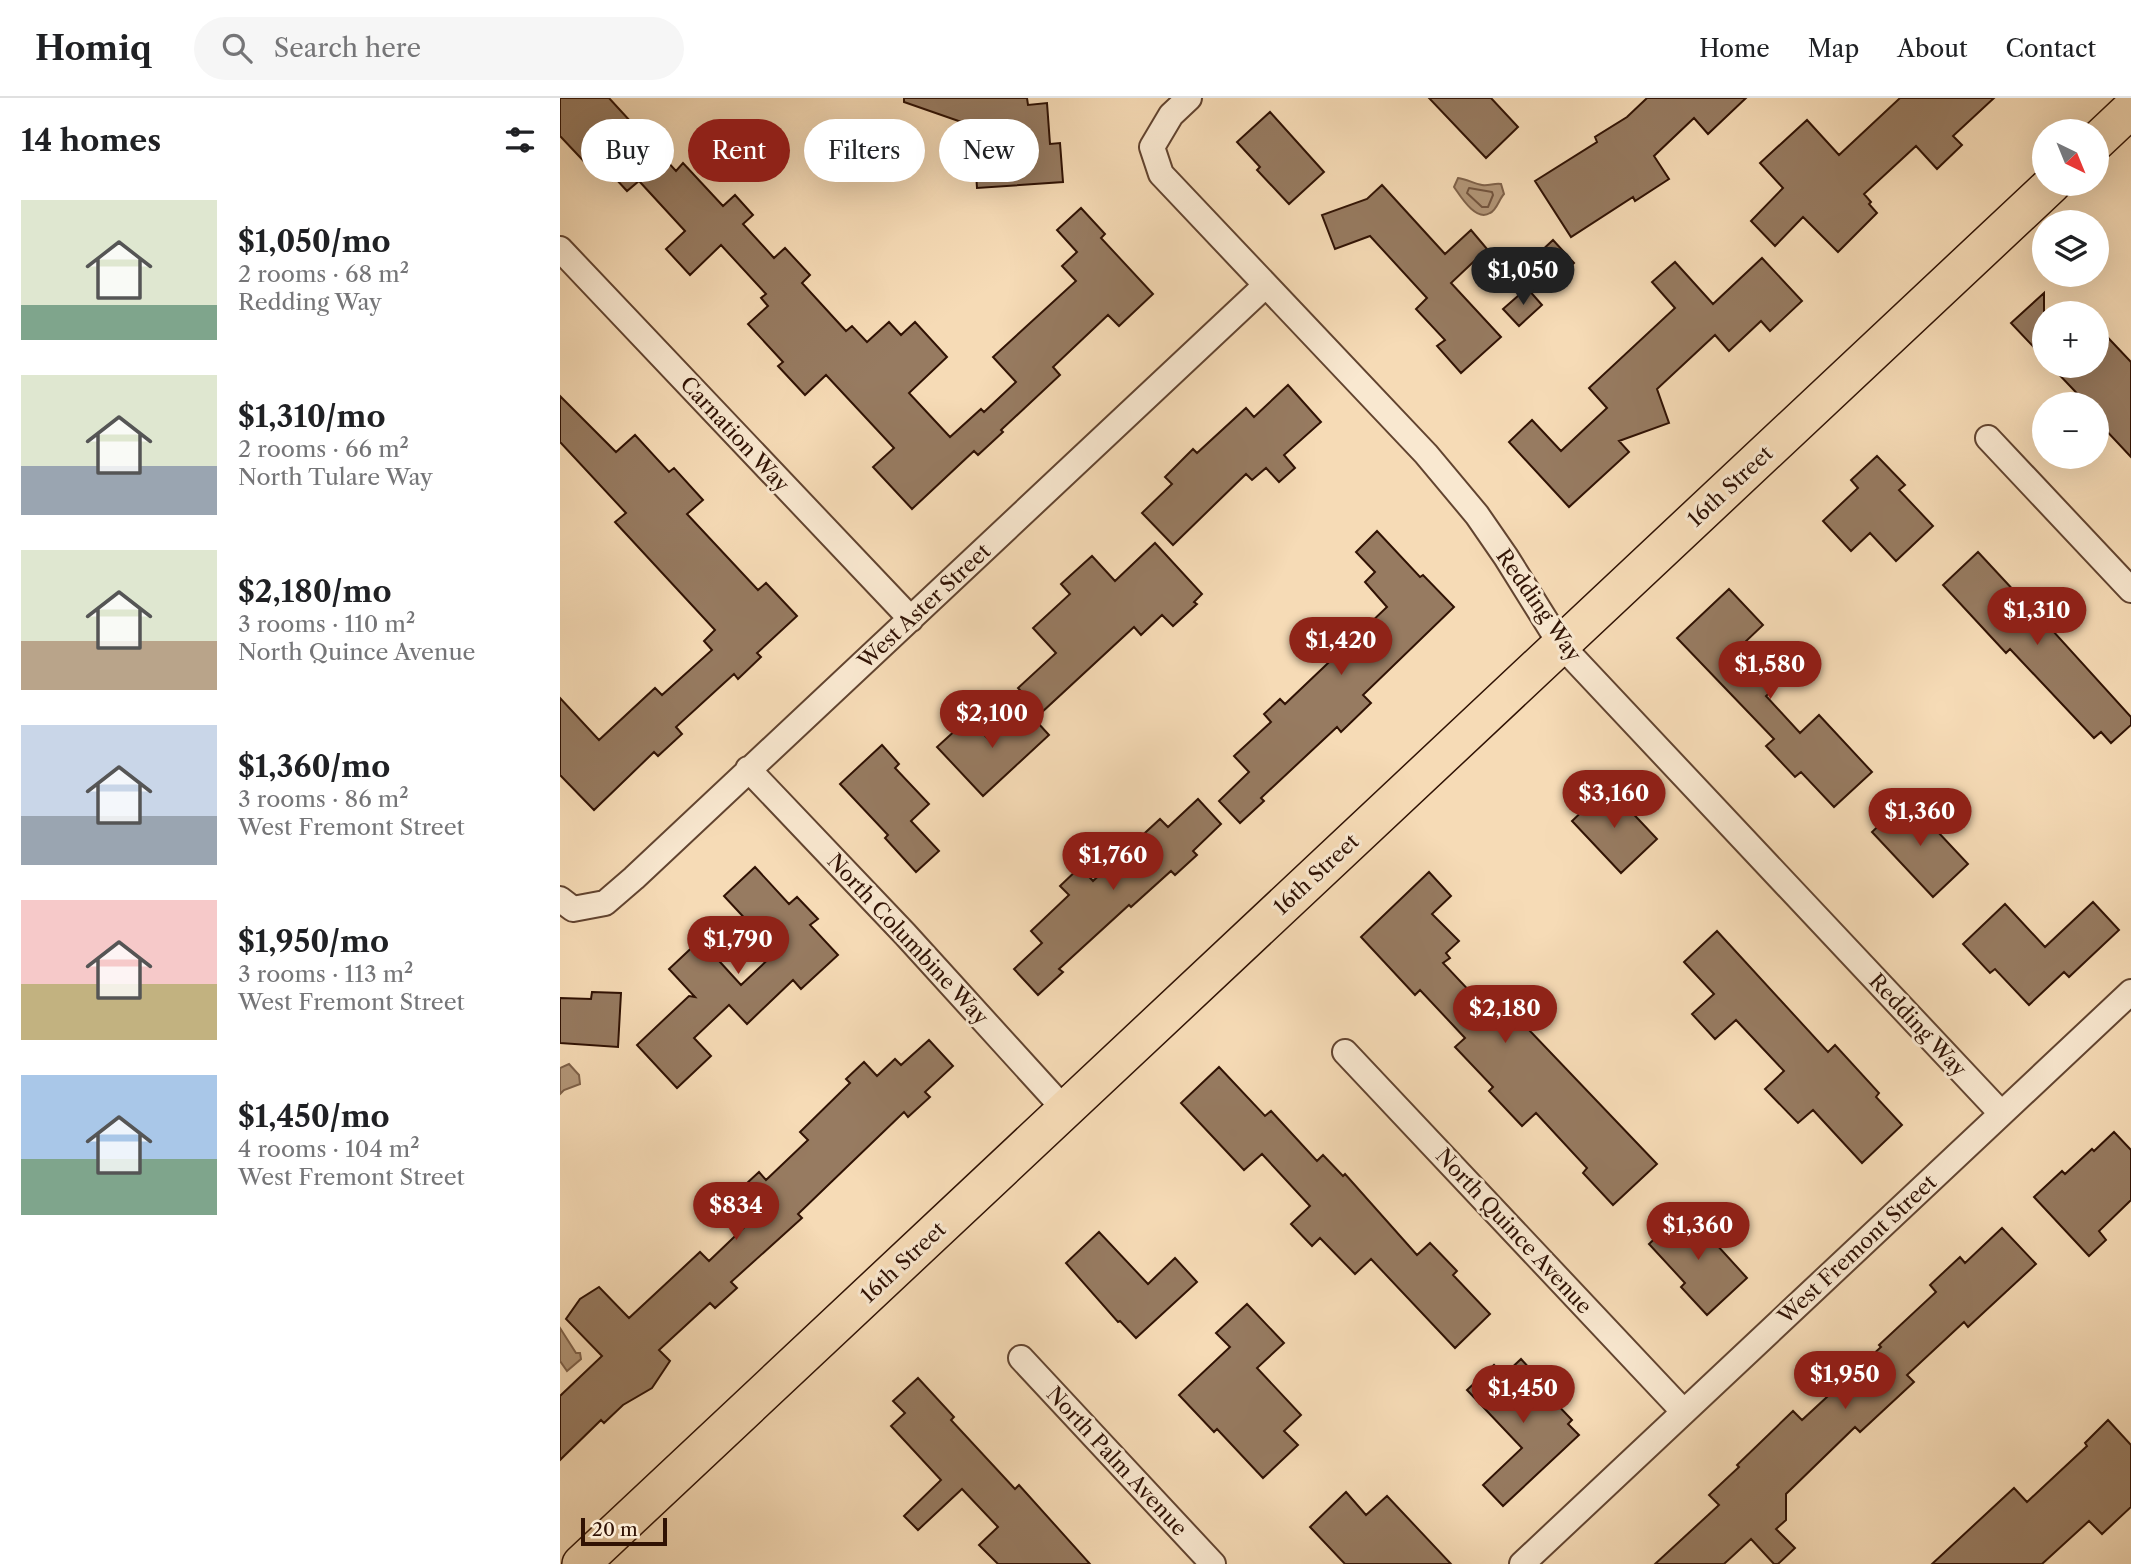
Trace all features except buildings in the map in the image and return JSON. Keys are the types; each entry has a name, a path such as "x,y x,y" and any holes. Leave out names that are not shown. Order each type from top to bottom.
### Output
{"main road":[{"path":"2109,130 2131,109"},
{"name":"16th Street","path":"581,1564 2039,196"}],"street":[{"name":"Redding Way","path":"1189,98 1171,115 1152,147 1161,174 1426,454 1477,515 1506,556 1561,645 2000,1112"},
{"name":"Carnation Way","path":"560,249 911,619"},
{"name":"West Aster Street","path":"567,904 605,903 634,878 1266,285"},
{"path":"1988,438 2131,590"},
{"name":"North Columbine Way","path":"748,769 905,934 1065,1110"},
{"name":"West Fremont Street","path":"1522,1564 2000,1112 2131,992"},
{"name":"North Quince Avenue","path":"1345,1052 1683,1411"},
{"name":"North Palm Avenue","path":"1021,1358 1213,1564"}],"water":[{"path":"1458,178 1482,185 1501,184 1504,194 1492,212 1479,214 1469,207 1454,187"},
{"path":"569,1064 579,1075 580,1084 560,1094 560,1068"},
{"path":"560,1328 576,1353 580,1353 581,1359 567,1371 560,1361"}]}
